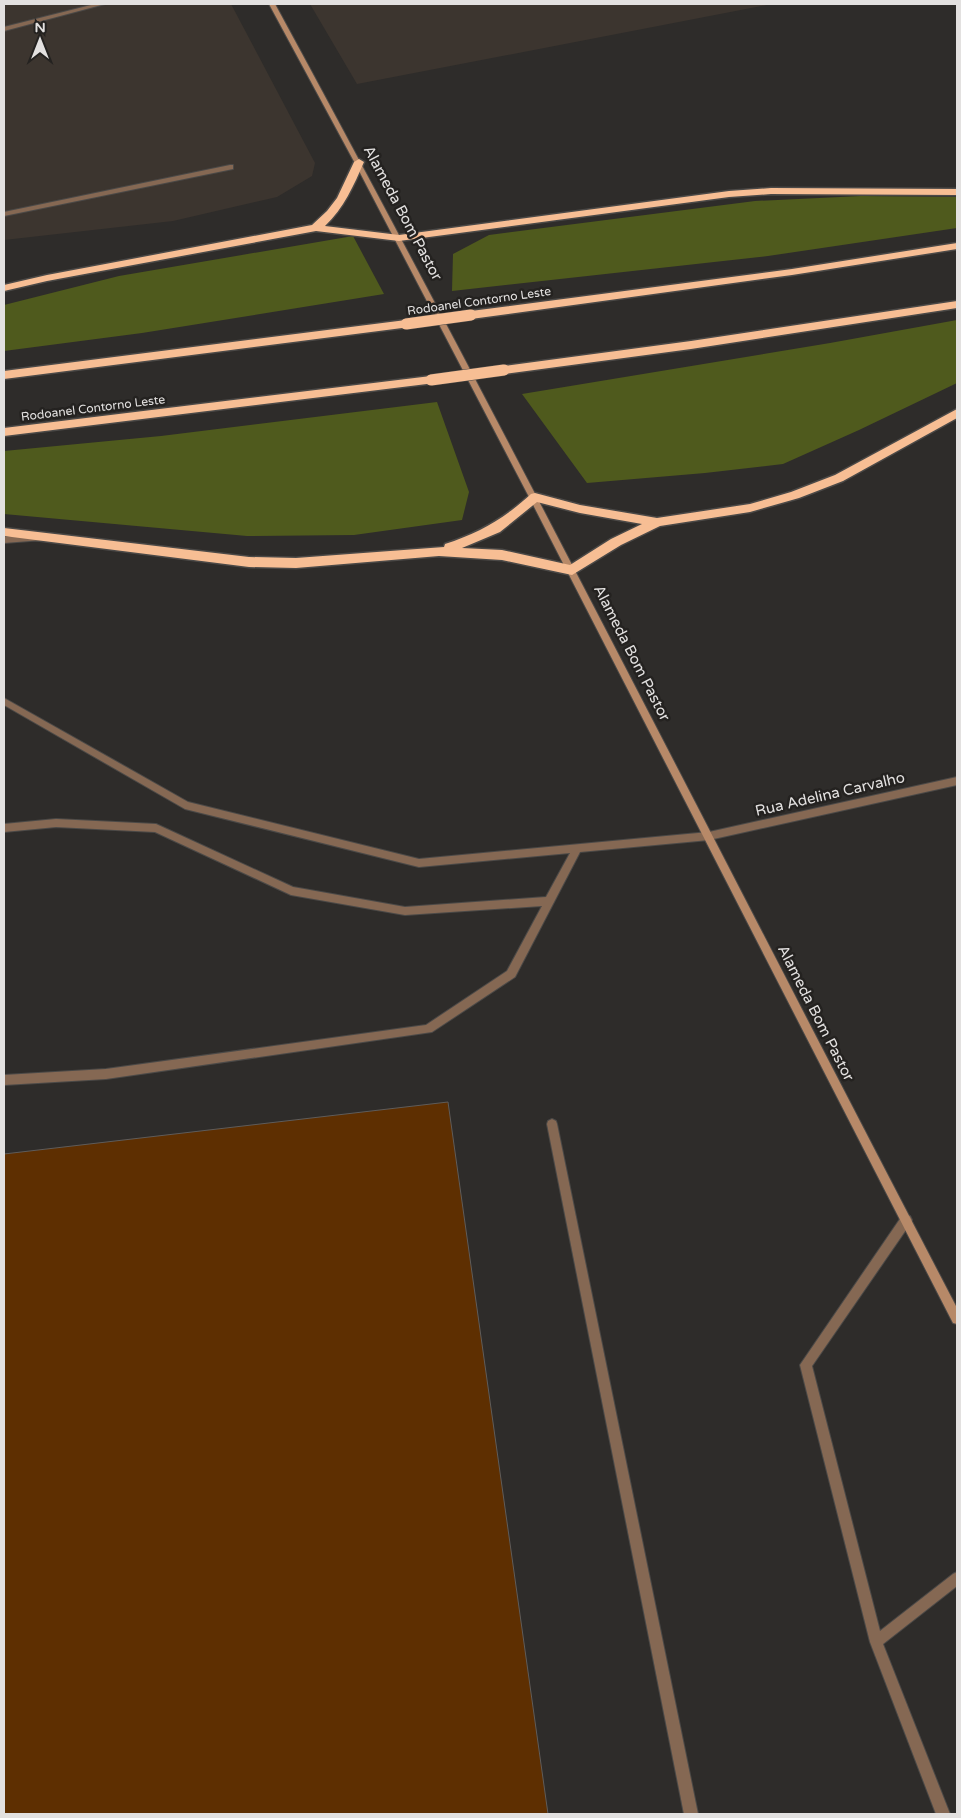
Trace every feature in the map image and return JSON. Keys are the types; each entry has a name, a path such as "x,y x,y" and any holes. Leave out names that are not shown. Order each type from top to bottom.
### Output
{"highway":[{"path":"316,228 342,202 358,162"},
{"path":"4,288 46,278 316,228 399,238 729,194 771,191 957,192"},
{"name":"Rodoanel Contorno Leste","path":"4,375 406,324 792,272 957,246"},
{"name":"Rodoanel Contorno Leste","path":"4,432 431,380 720,341 957,304"},
{"path":"4,532 249,562 296,563 333,561 439,551 502,555 572,570 609,546 657,522 750,508 795,496 839,478 957,413"},
{"path":"439,551 493,531 512,519 535,498 580,509 657,522"}],"main road":[{"name":"Alameda Bom Pastor","path":"272,4 399,238 535,498 957,1319"}],"street":[{"path":"4,29 102,4"},
{"path":"4,214 230,167"},
{"path":"4,540 45,538"},
{"name":"Rua Adelina Carvalho","path":"4,701 185,805 419,863 709,836 957,780"},
{"path":"4,828 56,823 156,828 290,891 405,911 549,901"},
{"path":"4,1080 106,1074 428,1029 512,974 577,848"},
{"path":"552,1124 691,1814"},
{"path":"906,1220 806,1365 876,1642 943,1814"},
{"path":"876,1642 957,1578"}],"shaded area":[{"path":"4,4 231,4 315,163 312,176 277,197 173,221 4,240"},
{"path":"310,4 772,4 357,84"}],"green space":[{"path":"861,196 957,197 957,228 768,256 452,291 453,254 489,235 755,201"},
{"path":"353,236 384,294 142,333 4,351 4,305 119,276"},
{"path":"957,320 957,383 783,464 587,483 522,394 830,343"},
{"path":"437,402 469,492 462,520 354,535 247,536 4,514 4,451 161,436"}],"building":[{"path":"448,1102 548,1814 4,1814 4,1154"}]}
